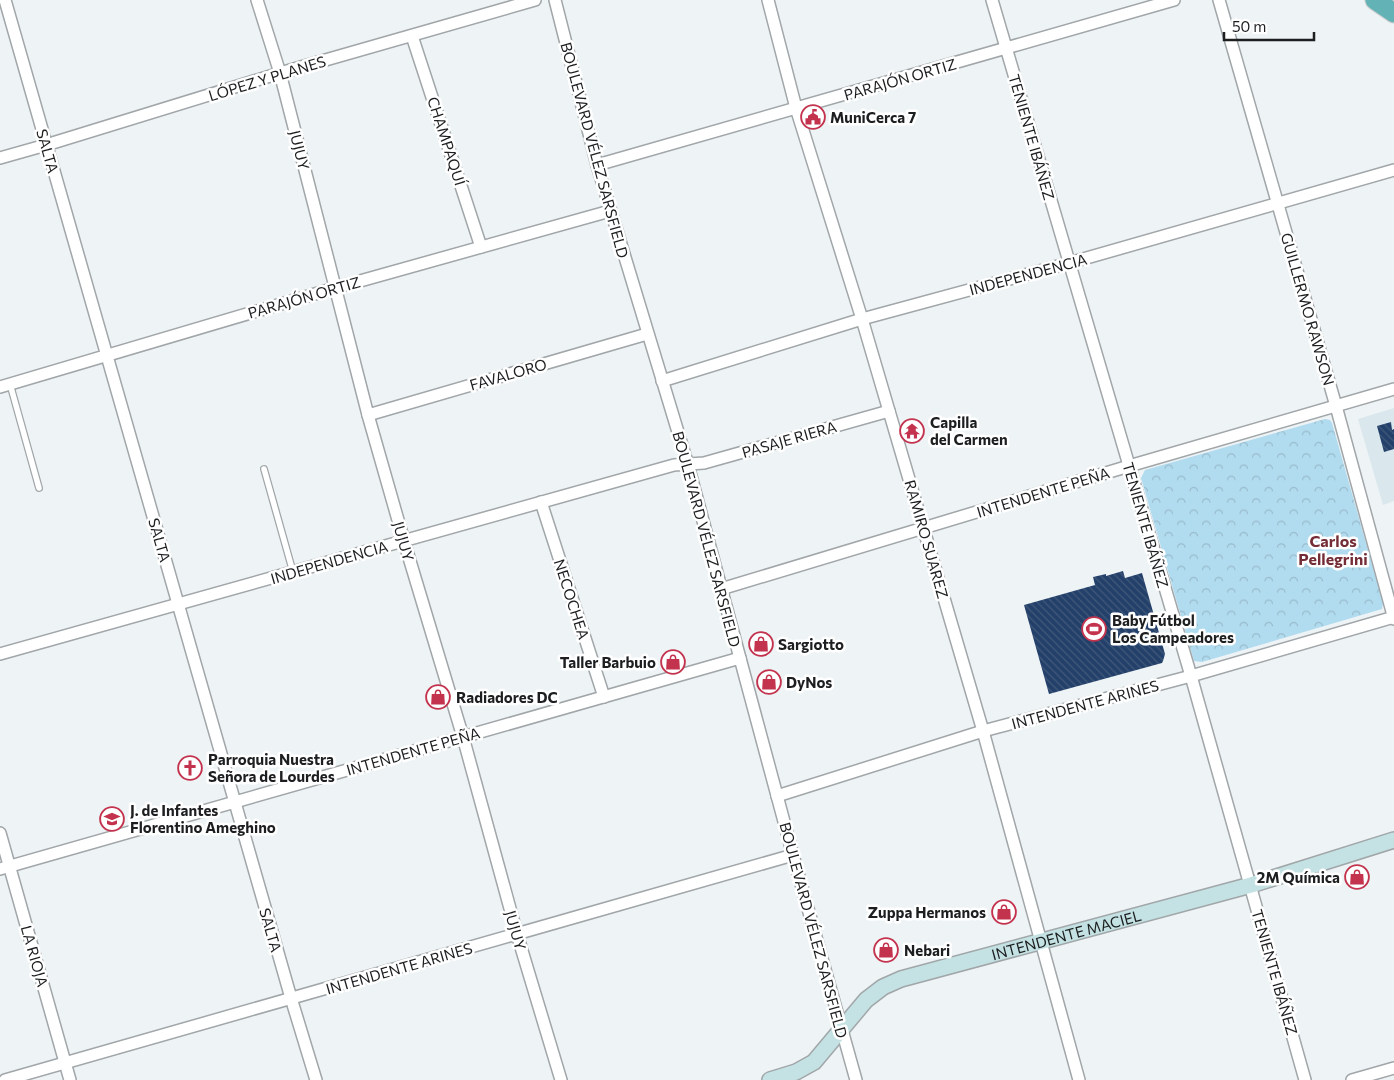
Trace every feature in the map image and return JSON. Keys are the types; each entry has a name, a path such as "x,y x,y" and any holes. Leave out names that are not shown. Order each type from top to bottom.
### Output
{"highway":[{"path":"1375,0 1394,13"}],"main road":[{"name":"INTENDENTE MACIEL","path":"770,1080 796,1072 814,1062 866,1000 883,986 912,976 1251,885 1394,840"}],"street":[{"name":"SALTA","path":"5,0 316,1080"},
{"name":"JUJUY","path":"257,0 280,73 368,415 464,737 517,934 561,1080"},
{"name":"LÓPEZ Y PLANES","path":"0,158 280,73 535,0"},
{"name":"BOULEVARD VÉLEZ SARSFIELD","path":"555,0 597,165 688,465 856,1080"},
{"name":"RAMIRO SUAREZ","path":"768,0 796,108 862,319 983,731 1079,1080"},
{"name":"TENIENTE IBÁÑEZ","path":"992,0 1191,676 1306,1080"},
{"name":"PARAJÓN ORTIZ","path":"597,165 1174,0"},
{"name":"GUILLERMO RAWSON","path":"1219,0 1336,406 1394,618"},
{"name":"CHAMPAQUÍ","path":"412,36 481,247"},
{"name":"INDEPENDENCIA","path":"662,381 862,319 1069,264 1394,170"},
{"name":"PARAJÓN ORTIZ","path":"5,386 335,288 610,211"},
{"name":"FAVALORO","path":"368,415 648,334"},
{"name":"INTENDENTE PEÑA","path":"721,589 1129,466 1394,389"},
{"name":"PASAJE RIERA","path":"688,465 704,464 889,411"},
{"name":"INDEPENDENCIA","path":"0,654 674,465 688,465"},
{"name":"NECOCHEA","path":"541,502 604,696"},
{"name":"INTENDENTE ARINES","path":"777,796 983,731 1191,676 1394,618"},
{"name":"INTENDENTE PEÑA","path":"5,868 740,658"},
{"name":"LA RIOJA","path":"0,833 5,868 70,1080"},
{"name":"INTENDENTE ARINES","path":"5,1080 793,855"},
{"path":"1352,1080 1394,1068"}],"lane":[{"path":"5,386 39,488"},
{"path":"264,469 293,572"}],"shaded area":[{"path":"1394,408 1394,501 1383,505 1358,419"}],"green space":[{"path":"1325,419 1330,420 1332,423 1383,603 1382,609 1202,662 1194,661 1141,478 1145,470"}],"building":[{"path":"1391,422 1392,430 1394,429 1394,449 1384,452 1377,426"},
{"name":"Baby Fútbol Los Campeadores","path":"1123,571 1125,578 1142,573 1165,654 1162,663 1049,694 1024,605 1095,585 1093,577 1106,574 1106,576"}],"place":[{"name":"MuniCerca 7","path":"813,117"},
{"name":"Capilla del Carmen","path":"912,431"},
{"name":"Baby Fútbol Los Campeadores","path":"1094,629"},
{"name":"Sargiotto","path":"761,644"},
{"name":"Taller Barbuio","path":"673,662"},
{"name":"DyNos","path":"769,682"},
{"name":"Radiadores DC","path":"438,697"},
{"name":"Parroquia Nuestra Señora de Lourdes","path":"190,768"},
{"name":"J. de Infantes Florentino Ameghino","path":"112,819"},
{"name":"2M Química","path":"1357,877"},
{"name":"Zuppa Hermanos","path":"1004,912"},
{"name":"Nebari","path":"886,950"}],"district":[{"name":"Carlos Pellegrini","path":"1333,549"}]}
